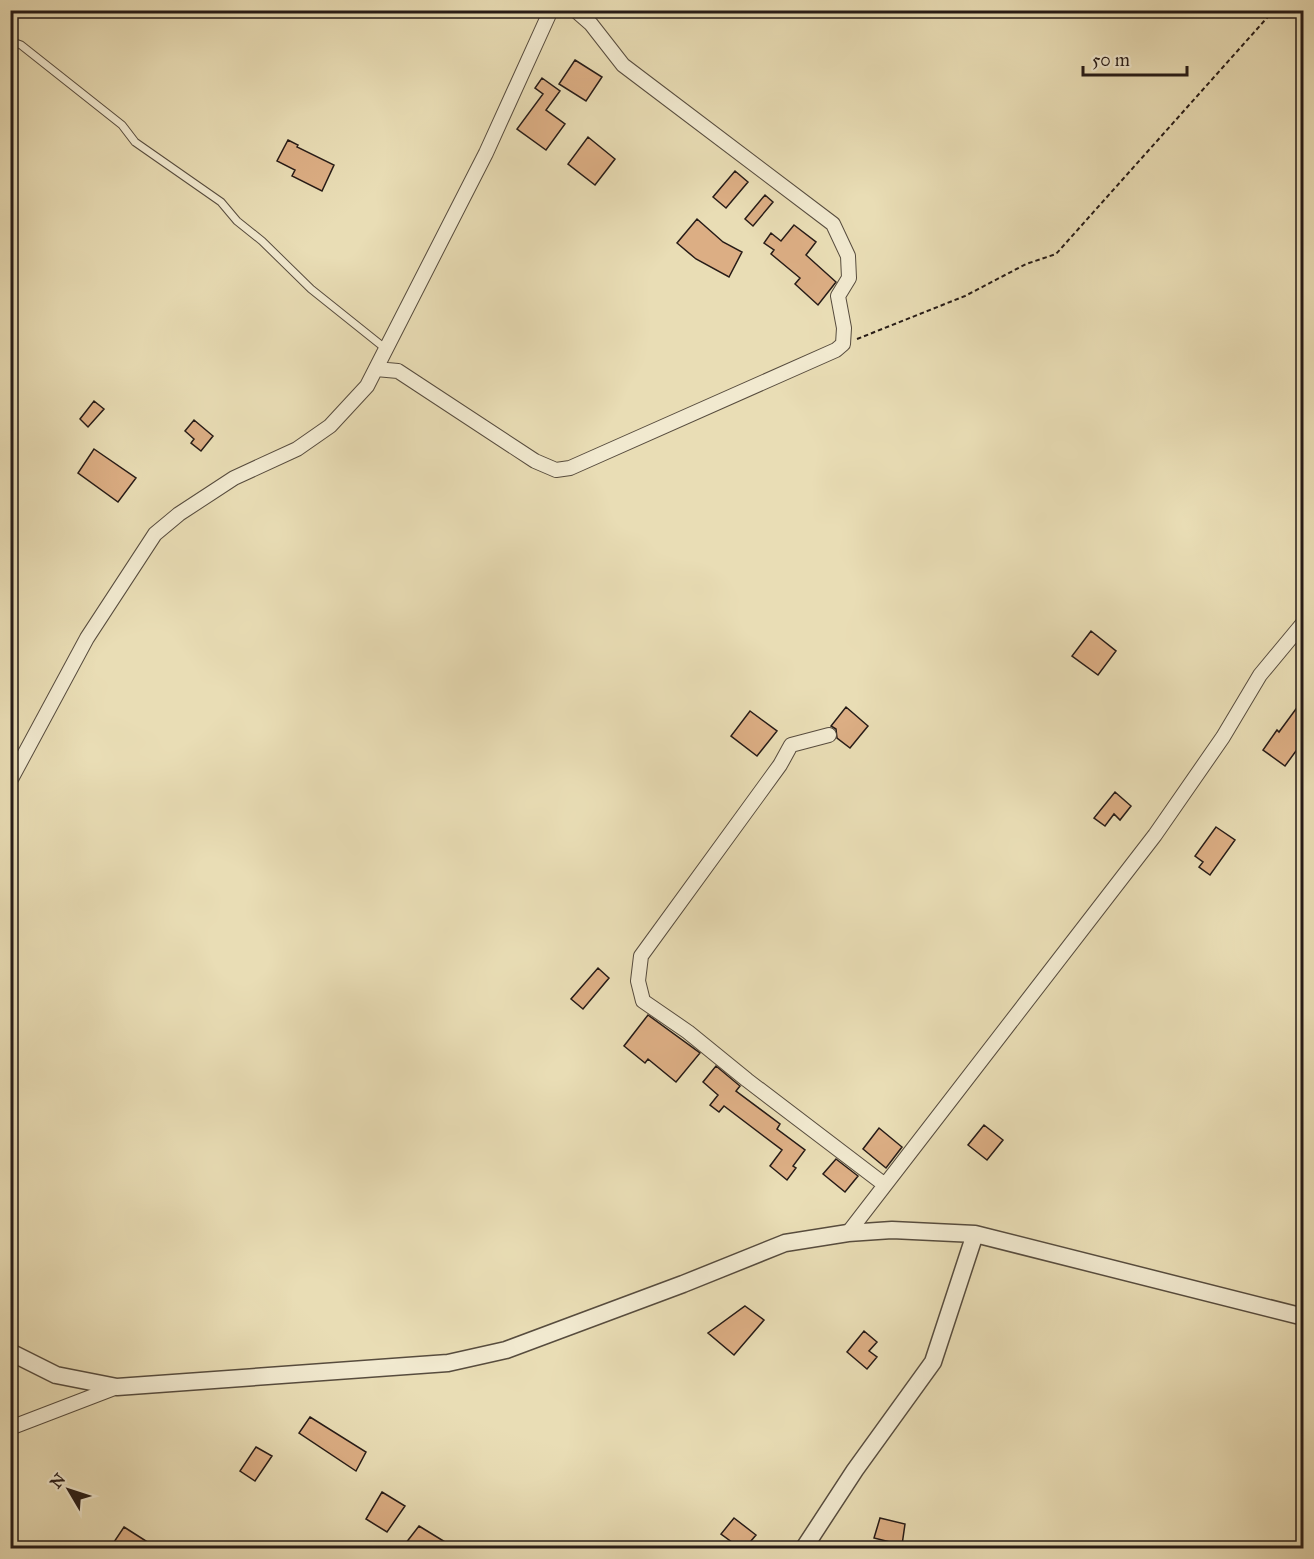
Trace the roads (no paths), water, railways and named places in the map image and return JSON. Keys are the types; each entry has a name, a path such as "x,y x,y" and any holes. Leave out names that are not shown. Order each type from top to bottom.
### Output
{"street":[{"path":"10,781 87,638 155,534 178,514 234,478 297,449 330,426 367,386 486,153 551,10"},
{"path":"376,369 398,371 535,461 556,471 570,468 836,350 843,344 844,328 838,296 849,278 848,256 833,224 623,65 591,24 575,10"},
{"path":"848,1233 1155,834 1223,737 1260,675 1304,622"},
{"path":"828,735 791,745 780,765 641,956 638,981 643,1000 688,1032 885,1185"},
{"path":"10,1352 56,1375 117,1387 460,1360 506,1350 785,1243 848,1233 892,1230 975,1234 1304,1317"},
{"path":"804,1548 855,1470 933,1362 975,1234"},
{"path":"10,1428 117,1387"}],"lane":[{"path":"10,41 21,45 122,125 135,142 221,202 237,221 262,241 312,290 386,350"}]}
